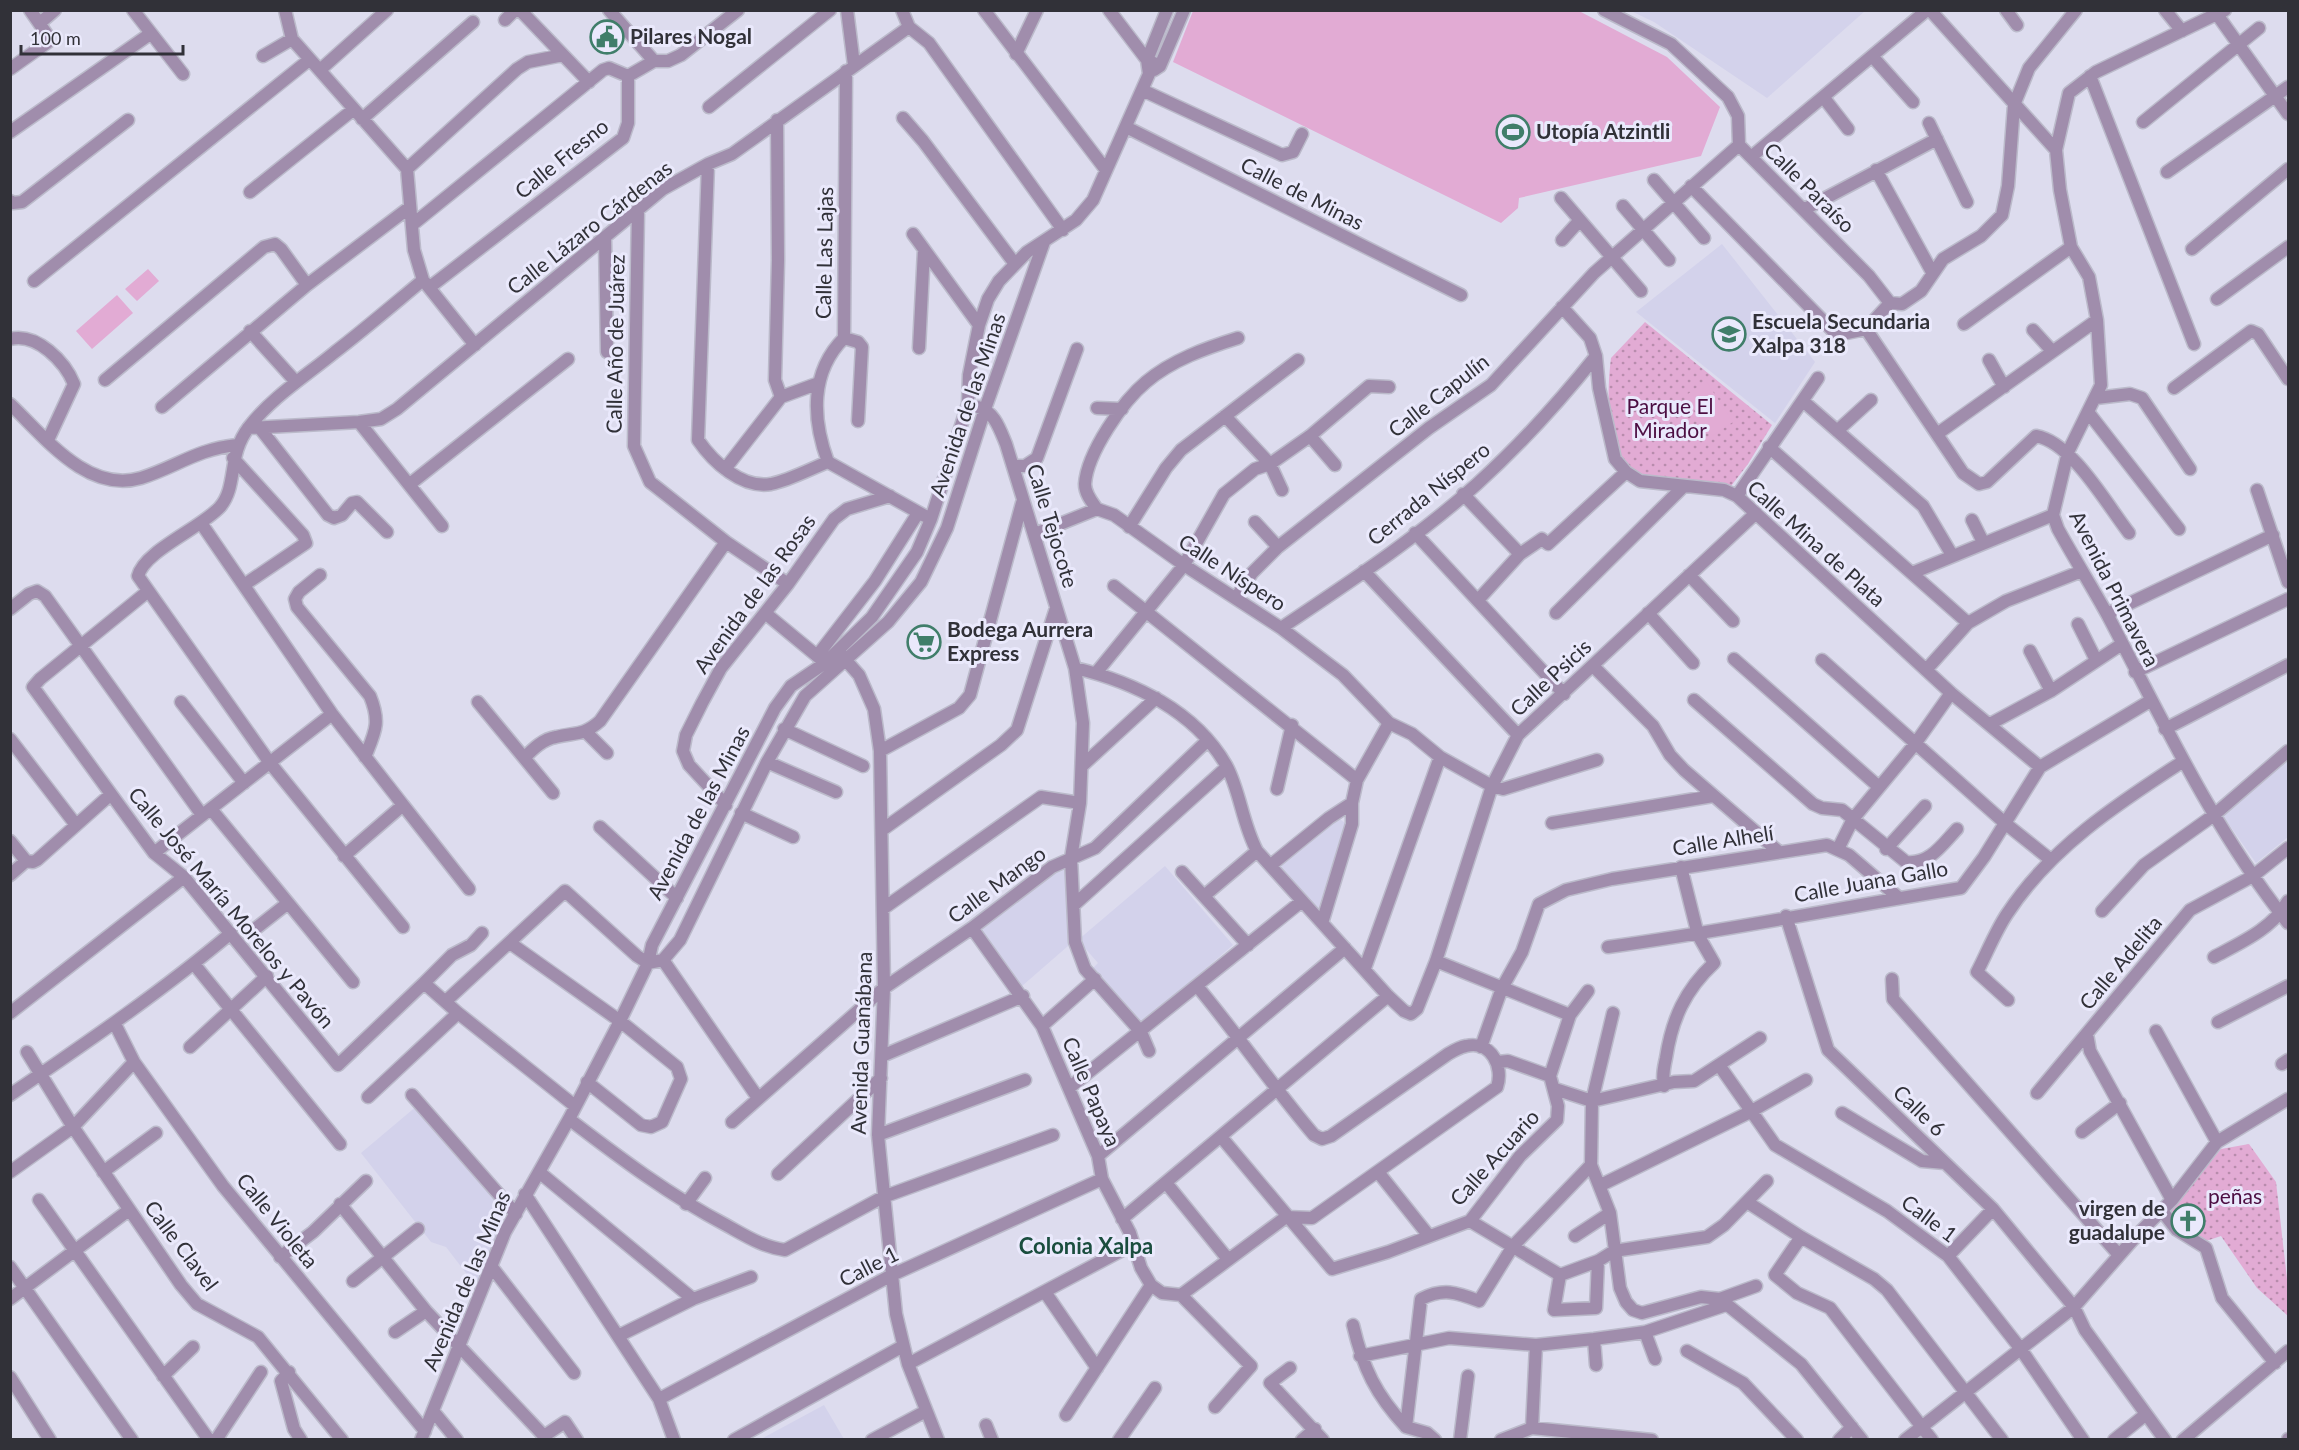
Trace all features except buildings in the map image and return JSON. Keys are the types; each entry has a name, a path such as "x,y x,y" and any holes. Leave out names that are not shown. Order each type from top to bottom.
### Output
{"street":[{"path":"10,69 48,42 48,36 30,10"},
{"path":"40,23 55,10"},
{"path":"285,10 292,39 407,169 414,250 427,283 476,345"},
{"path":"320,70 387,10"},
{"path":"505,20 515,10"},
{"path":"520,10 589,82"},
{"path":"609,10 654,61"},
{"path":"412,225 603,70 609,68 628,76 654,61 668,61 681,55 738,10"},
{"path":"709,107 830,10"},
{"name":"Calle Las Lajas","path":"828,462 817,422 819,382 829,353 844,338 850,68 847,10"},
{"path":"902,10 909,27 928,43 1063,230"},
{"path":"984,10 1106,170"},
{"path":"1016,54 1037,10"},
{"path":"1109,10 1147,60 1160,66"},
{"path":"1167,10 1147,60 1149,74 1160,66 1184,10"},
{"name":"Calle Paraíso","path":"1604,10 1671,44 1728,97 1738,116 1740,145 1883,291 1890,303"},
{"path":"1751,157 1929,10 2056,150"},
{"path":"2006,10 2017,25"},
{"path":"1690,186 1837,334 1866,329 1890,303 1902,304 1921,291 1943,259 1981,236 2002,215 2008,186 2014,105 2029,68 2076,10"},
{"path":"2165,10 2182,32"},
{"path":"136,12 150,34 183,74"},
{"path":"2220,12 2238,44 2289,114"},
{"name":"Avenida Primavera","path":"2220,12 2090,76 2070,93 2056,150 2060,190 2071,247 2089,277 2097,320 2101,385 2068,453 2053,515 2058,529 2107,614 2182,762 2253,876 2285,918"},
{"path":"250,192 358,114 473,22"},
{"name":"Calle Lázaro Cárdenas","path":"253,428 359,422 381,418 397,409 663,189 708,164 732,154 909,27"},
{"path":"2143,122 2259,28"},
{"path":"10,132 150,34"},
{"path":"263,56 292,39"},
{"path":"407,169 518,69 528,62 563,55"},
{"path":"1872,56 1913,102"},
{"path":"34,281 309,60"},
{"name":"Avenida de las Minas","path":"423,1435 461,1346 491,1266 525,1194 569,1119 620,1021 648,963 652,945 776,708 791,686 821,660 836,652 872,617 917,552 931,519 968,404 969,375 979,325 988,299 999,281 1015,264 1076,220 1093,200 1149,74"},
{"name":"Calle Fresno","path":"147,592 138,576 140,569 146,562 201,524 229,495 233,458 237,445 296,382 623,138 628,123 628,76"},
{"path":"2090,76 2194,344"},
{"path":"2167,172 2289,87"},
{"path":"1142,90 1282,155 1293,152 1302,134"},
{"path":"1824,98 1848,129"},
{"path":"903,118 923,141 1015,264"},
{"path":"10,201 13,203 22,201 128,120"},
{"path":"777,120 778,260 775,380 781,397"},
{"path":"1929,123 1967,202"},
{"name":"Calle de Minas","path":"1126,127 1461,295"},
{"path":"1805,209 1937,139"},
{"name":"Calle Capulín","path":"1236,598 1252,573 1278,547 1429,428 1491,385 1562,307 1612,257 1644,231 1690,186 1740,145"},
{"path":"708,164 698,440 709,456 725,469 748,482 772,484 828,462 931,519"},
{"path":"2192,249 2289,169"},
{"path":"1876,170 1932,272"},
{"path":"1654,180 1704,238"},
{"path":"1561,198 1641,291"},
{"path":"1623,206 1669,261"},
{"path":"162,407 307,285 410,207"},
{"name":"Calle Año de Juárez","path":"638,210 634,446 650,482 726,542 788,585"},
{"path":"1562,240 1580,220"},
{"path":"913,234 979,325"},
{"path":"605,238 607,352"},
{"name":"Avenida de las Minas","path":"663,960 680,940 767,762 805,696 847,661 888,622 921,582 947,528 985,409 1044,242"},
{"path":"105,380 264,247 274,244 281,249 307,285"},
{"path":"1964,324 2071,247"},
{"path":"2217,299 2289,247"},
{"path":"919,348 924,250"},
{"path":"1479,599 1520,554 1542,539 1548,544 1626,472 1615,459 1599,388 1596,356 1590,338 1562,307"},
{"path":"1937,434 2097,320"},
{"path":"1866,329 1964,473 1979,484 1987,482 2036,436 2048,438 2068,453 2129,533"},
{"path":"2033,330 2052,351"},
{"path":"250,331 296,382"},
{"path":"2174,388 2252,331 2258,334 2289,379"},
{"path":"10,339 17,337 30,341 50,352 67,368 74,384 48,440"},
{"path":"844,338 858,342 862,347 858,421"},
{"path":"1035,534 1097,509 1088,496 1085,485 1104,436 1122,409 1145,382 1179,360 1238,338"},
{"path":"1013,466 1025,466 1036,458 1077,349"},
{"name":"Cerrada Níspero","path":"1281,628 1365,571 1463,494 1510,452 1596,356"},
{"path":"410,484 568,358"},
{"path":"1129,527 1166,468 1181,450 1299,360"},
{"path":"1989,360 2004,387"},
{"path":"1584,372 1599,388"},
{"path":"1737,496 1818,378"},
{"path":"725,469 781,397 819,382"},
{"path":"1096,673 1145,610 1184,565 1224,494 1255,470 1270,464 1310,436 1369,386 1389,387"},
{"path":"2096,398 2130,394 2142,398 2190,469"},
{"path":"1837,431 1871,400"},
{"path":"1803,401 1923,506 1952,555"},
{"path":"10,404 80,468 100,477 118,480 140,478 200,452 237,445"},
{"path":"968,404 985,409"},
{"path":"1097,408 1122,409"},
{"name":"Calle Tejocote","path":"985,409 996,421 1013,466 1022,503 1035,534 1075,668 1083,723 1080,803 1071,858 1075,942 1085,969 1095,980"},
{"path":"2088,412 2179,529"},
{"path":"1225,416 1270,464 1282,490"},
{"path":"359,422 442,526"},
{"path":"253,428 328,515 334,518 342,515 352,503 357,502 387,532"},
{"path":"1310,436 1335,465"},
{"path":"1769,447 1968,623"},
{"path":"233,458 303,534 306,543 244,585"},
{"name":"Calle Mina de Plata","path":"1626,472 1640,481 1724,490 1737,496 1951,693 2040,767"},
{"path":"1556,613 1683,487"},
{"path":"2257,490 2289,582"},
{"path":"1463,494 1520,554"},
{"name":"Avenida de las Rosas","path":"726,804 689,765 683,751 721,668 788,585 834,519 847,509 890,496"},
{"path":"880,751 959,708 970,695 1022,503"},
{"name":"Calle Níspero","path":"1097,509 1114,515 1184,565 1281,628 1343,675 1389,723 1412,734 1440,757 1492,786"},
{"path":"765,613 821,660 875,582 918,513"},
{"name":"Calle Psicis","path":"1388,996 1404,1011 1411,1014 1417,1009 1436,961 1492,786 1518,735 1756,513"},
{"path":"1912,573 2053,515"},
{"path":"1972,520 1983,542"},
{"path":"1255,522 1278,547"},
{"path":"201,524 332,714 469,889"},
{"path":"1415,533 1479,599 1564,694"},
{"path":"2107,614 2273,535"},
{"path":"524,758 541,743 554,737 587,733 600,721 726,542"},
{"path":"1365,571 1518,735"},
{"path":"1926,670 1968,623 2006,601 2082,571"},
{"path":"320,575 295,598 297,607 370,696 377,713 376,729 365,757"},
{"path":"1689,575 1733,621"},
{"path":"1114,586 1292,725 1358,780"},
{"path":"10,609 28,594 37,591 45,596 81,647 207,812 288,903 353,982"},
{"path":"81,647 147,592 270,763 403,927"},
{"path":"2135,672 2289,599"},
{"path":"882,830 1001,745 1017,730 1056,608"},
{"path":"1648,613 1693,663"},
{"path":"2079,624 2096,660"},
{"path":"1990,724 2051,691 2122,644"},
{"name":"Calle José María Morelos y Pavón","path":"81,647 33,687 154,853 184,877 338,1065 424,983"},
{"path":"2030,651 2051,691"},
{"name":"Avenida Guanábana","path":"836,652 859,675 874,709 880,751 884,988 878,1135 883,1197 896,1314 903,1346 938,1440"},
{"path":"1734,659 1879,787"},
{"path":"1822,660 2006,824 2051,860"},
{"path":"2165,729 2289,665"},
{"path":"1593,666 1653,726 1670,755 1713,796 1779,852"},
{"path":"1075,668 1096,673 1156,698 1187,720 1208,740 1227,766 1246,831 1257,851 1388,996 1222,1138 1122,1219"},
{"path":"1899,898 1849,855 1838,849 1853,819 1915,744 1951,693"},
{"path":"1083,765 1156,698"},
{"path":"1694,700 1813,804 1822,808 1842,810 1886,849 1906,862 1918,864 1929,858 1956,829"},
{"name":"Calle Juana Gallo","path":"1608,947 1698,935 1786,916 1961,888 2006,824 2040,767 2151,701"},
{"path":"181,702 244,783"},
{"path":"478,702 553,793"},
{"path":"154,853 332,714"},
{"path":"1322,923 1352,824 1352,803 1358,780 1389,723"},
{"path":"1277,789 1292,725"},
{"path":"784,729 863,766"},
{"path":"587,733 607,753"},
{"path":"10,739 76,825"},
{"name":"Calle Mango","path":"732,1122 884,988 972,928 1052,867 1095,848 1208,740"},
{"path":"2102,911 2144,865 2214,815 2289,751"},
{"path":"1365,968 1440,757"},
{"path":"1492,786 1503,789 1597,760"},
{"path":"767,762 836,792"},
{"path":"2008,1000 1977,972 2007,915 2051,860 2111,807 2182,762"},
{"path":"1074,905 1227,766"},
{"path":"10,841 26,861 33,862 110,795"},
{"path":"1552,823 1713,796"},
{"path":"884,908 1041,797 1080,803"},
{"path":"1271,865 1329,818 1352,803"},
{"path":"344,856 403,805"},
{"path":"1886,849 1925,806"},
{"path":"741,813 793,837"},
{"path":"600,827 677,898"},
{"name":"Calle Alhelí","path":"1502,987 1522,952 1539,904 1566,890 1681,867 1779,852 1827,845 1838,849"},
{"name":"Calle Adelita","path":"2172,1200 2090,1051 2087,1034 2190,910 2253,876 2289,848"},
{"path":"1204,896 1257,851"},
{"path":"10,875 26,861"},
{"path":"1664,1086 1663,1075 1669,1040 1678,1009 1696,980 1714,963 1698,935 1681,867"},
{"path":"1182,872 1248,945"},
{"path":"10,1013 184,877"},
{"path":"446,1001 565,891 648,963 663,960 758,1098"},
{"path":"2214,957 2285,918 2289,900"},
{"path":"1069,1088 1302,901"},
{"path":"255,929 288,903"},
{"name":"Calle 6","path":"1786,916 1828,1050 1994,1209 2074,1307 2085,1330 2165,1440"},
{"name":"Calle Papaya","path":"972,928 1023,996 1042,1026 1098,1156 1102,1179 1151,1285"},
{"path":"10,1095 114,1024 231,933"},
{"path":"482,933 471,945 452,955 424,983 458,1014 575,1106"},
{"path":"510,943 620,1021 677,1066 681,1079 662,1122 651,1127 641,1125 587,1082"},
{"path":"1098,1156 1345,948"},
{"path":"1436,961 1570,1015"},
{"path":"194,964 340,1144"},
{"path":"190,1047 267,976"},
{"path":"1892,979 1893,999 2119,1255"},
{"path":"1042,1026 1095,980 1141,1032 1149,1051"},
{"path":"1066,1415 1151,1285 1162,1293 1181,1294 1286,1216 1311,1218 1497,1086 1501,1075 1498,1062 1491,1052 1481,1047 1467,1045 1448,1054 1331,1136 1322,1139 1314,1135 1276,1090 1240,1037 1197,986"},
{"path":"2218,1022 2289,986"},
{"path":"1481,1047 1502,987"},
{"path":"1498,1062 1508,1061 1550,1076 1570,1015 1588,991"},
{"path":"882,1056 1023,996"},
{"path":"1613,1013 1592,1101 1591,1165 1601,1185 1610,1213 1620,1288 1626,1302 1633,1310 1642,1312 1701,1298 1723,1302 1802,1364 1862,1440"},
{"path":"368,1097 458,1014"},
{"name":"Calle Violeta","path":"114,1024 134,1062 223,1186 423,1435"},
{"path":"2157,1031 2217,1142"},
{"path":"2037,1093 2087,1034"},
{"path":"1555,1089 1592,1101 1674,1082 1694,1081 1760,1038"},
{"name":"Calle Clavel","path":"27,1052 103,1172 197,1304 258,1337 289,1372 342,1440"},
{"path":"10,1172 73,1127 134,1062"},
{"name":"Calle 1","path":"1719,1065 1775,1145 1887,1210 1948,1256 2020,1348 2083,1440"},
{"name":"Calle Acuario","path":"1286,1216 1318,1250 1332,1269 1470,1221 1520,1156 1557,1120 1558,1106 1550,1076"},
{"path":"778,1174 881,1078"},
{"path":"878,1135 1025,1080"},
{"path":"1601,1185 1750,1112 1806,1080"},
{"path":"412,1095 516,1214"},
{"path":"1905,1440 1921,1425 2074,1307 2119,1255 2172,1200 2217,1142 2289,1099"},
{"path":"2082,1132 2120,1103"},
{"path":"1842,1113 1922,1161 1945,1163"},
{"path":"569,1119 650,1181 686,1204 768,1247 785,1250 883,1197 1053,1136"},
{"path":"103,1172 156,1133"},
{"path":"1222,1138 1286,1216"},
{"path":"1406,1427 1420,1299 1436,1291 1454,1291 1479,1301 1513,1246 1591,1165"},
{"path":"539,1172 693,1299"},
{"path":"1378,1172 1429,1236"},
{"path":"686,1204 705,1179"},
{"name":"Calle 1","path":"659,1399 892,1275 1102,1179"},
{"path":"280,1257 312,1232 366,1181"},
{"path":"1560,1275 1598,1261 1614,1251 1707,1237 1724,1225 1767,1181"},
{"path":"1167,1184 1227,1258"},
{"path":"525,1194 659,1399 674,1440"},
{"path":"39,1200 209,1440"},
{"path":"1747,1202 1801,1237 1874,1279 1887,1290 2002,1440"},
{"path":"340,1204 426,1311 544,1436 565,1422 577,1440"},
{"path":"1948,1256 1994,1209"},
{"path":"10,1299 129,1210"},
{"path":"2162,1211 2177,1230 2206,1248 2222,1298 2275,1363"},
{"path":"1575,1236 1610,1213"},
{"path":"1470,1221 1560,1275"},
{"path":"352,1281 418,1230"},
{"path":"1801,1237 1775,1275 1797,1293 1830,1308 1932,1440"},
{"path":"908,1364 1132,1245"},
{"path":"1560,1275 1554,1310 1596,1308 1598,1261"},
{"path":"491,1266 574,1373"},
{"path":"10,1267 132,1440"},
{"path":"618,1336 693,1299 751,1276"},
{"path":"1360,1356 1449,1338 1536,1345 1645,1332 1723,1302 1756,1286"},
{"path":"1045,1292 1097,1368"},
{"path":"1181,1294 1251,1366 1215,1407"},
{"path":"395,1332 426,1311"},
{"path":"1353,1325 1360,1356 1383,1403 1406,1427 1427,1433 1435,1440"},
{"path":"1645,1332 1655,1359"},
{"path":"1594,1339 1596,1365"},
{"path":"1532,1428 1536,1345"},
{"path":"734,1440 903,1346"},
{"path":"163,1376 193,1347"},
{"path":"1688,1351 1743,1383 1797,1440"},
{"path":"2182,1440 2289,1351"},
{"path":"1290,1368 1270,1383 1323,1440"},
{"path":"216,1440 261,1372"},
{"path":"289,1372 281,1381 294,1429 301,1440"},
{"path":"1460,1440 1468,1376"},
{"path":"10,1377 50,1440"},
{"path":"1119,1440 1155,1388"},
{"path":"433,1411 457,1440"},
{"path":"872,1440 926,1411"},
{"path":"2114,1440 2145,1415"},
{"path":"986,1425 992,1440"},
{"path":"1839,1440 1852,1427"},
{"path":"1505,1439 1532,1428 1652,1440"},
{"path":"1302,1440 1315,1429"}],"shaded area":[{"path":"1865,10 1767,98 1654,22 1631,11"},
{"path":"1722,244 1815,362 1775,423 1636,312"},
{"path":"2288,759 2288,837 2256,863 2223,816"},
{"path":"1337,817 1345,823 1318,910 1279,864"},
{"path":"1065,864 1068,946 1022,986 980,931"},
{"path":"1165,866 1233,945 1141,1025 1092,969 1098,963 1078,940"},
{"path":"418,1105 508,1211 476,1286 446,1247 431,1242 361,1153"},
{"path":"824,1405 844,1439 761,1439"}],"green space":[{"name":"Utopía Atzintli","path":"1193,11 1579,11 1667,57 1720,107 1701,156 1519,198 1518,208 1501,223 1173,62"},
{"path":"148,269 159,281 137,301 125,289"},
{"path":"117,295 133,313 92,349 76,331"},
{"name":"Parque El Mirador","path":"1645,322 1772,425 1748,464 1731,486 1644,478 1631,471 1621,459 1614,444 1609,407 1611,358"},
{"path":"1706,381 1733,422 1712,436 1685,396"},
{"name":"peñas","path":"2249,1144 2276,1182 2288,1288 2288,1316 2257,1288 2221,1236 2203,1242 2167,1215 2221,1149"}],"place":[{"name":"Pilares Nogal","path":"607,37"},
{"name":"Utopía Atzintli","path":"1513,132"},
{"name":"Escuela Secundaria Xalpa 318","path":"1729,334"},
{"name":"Bodega Aurrera Express","path":"924,642"},
{"name":"virgen de guadalupe","path":"2188,1221"}],"district":[{"name":"Colonia Xalpa","path":"1086,1246"}]}
